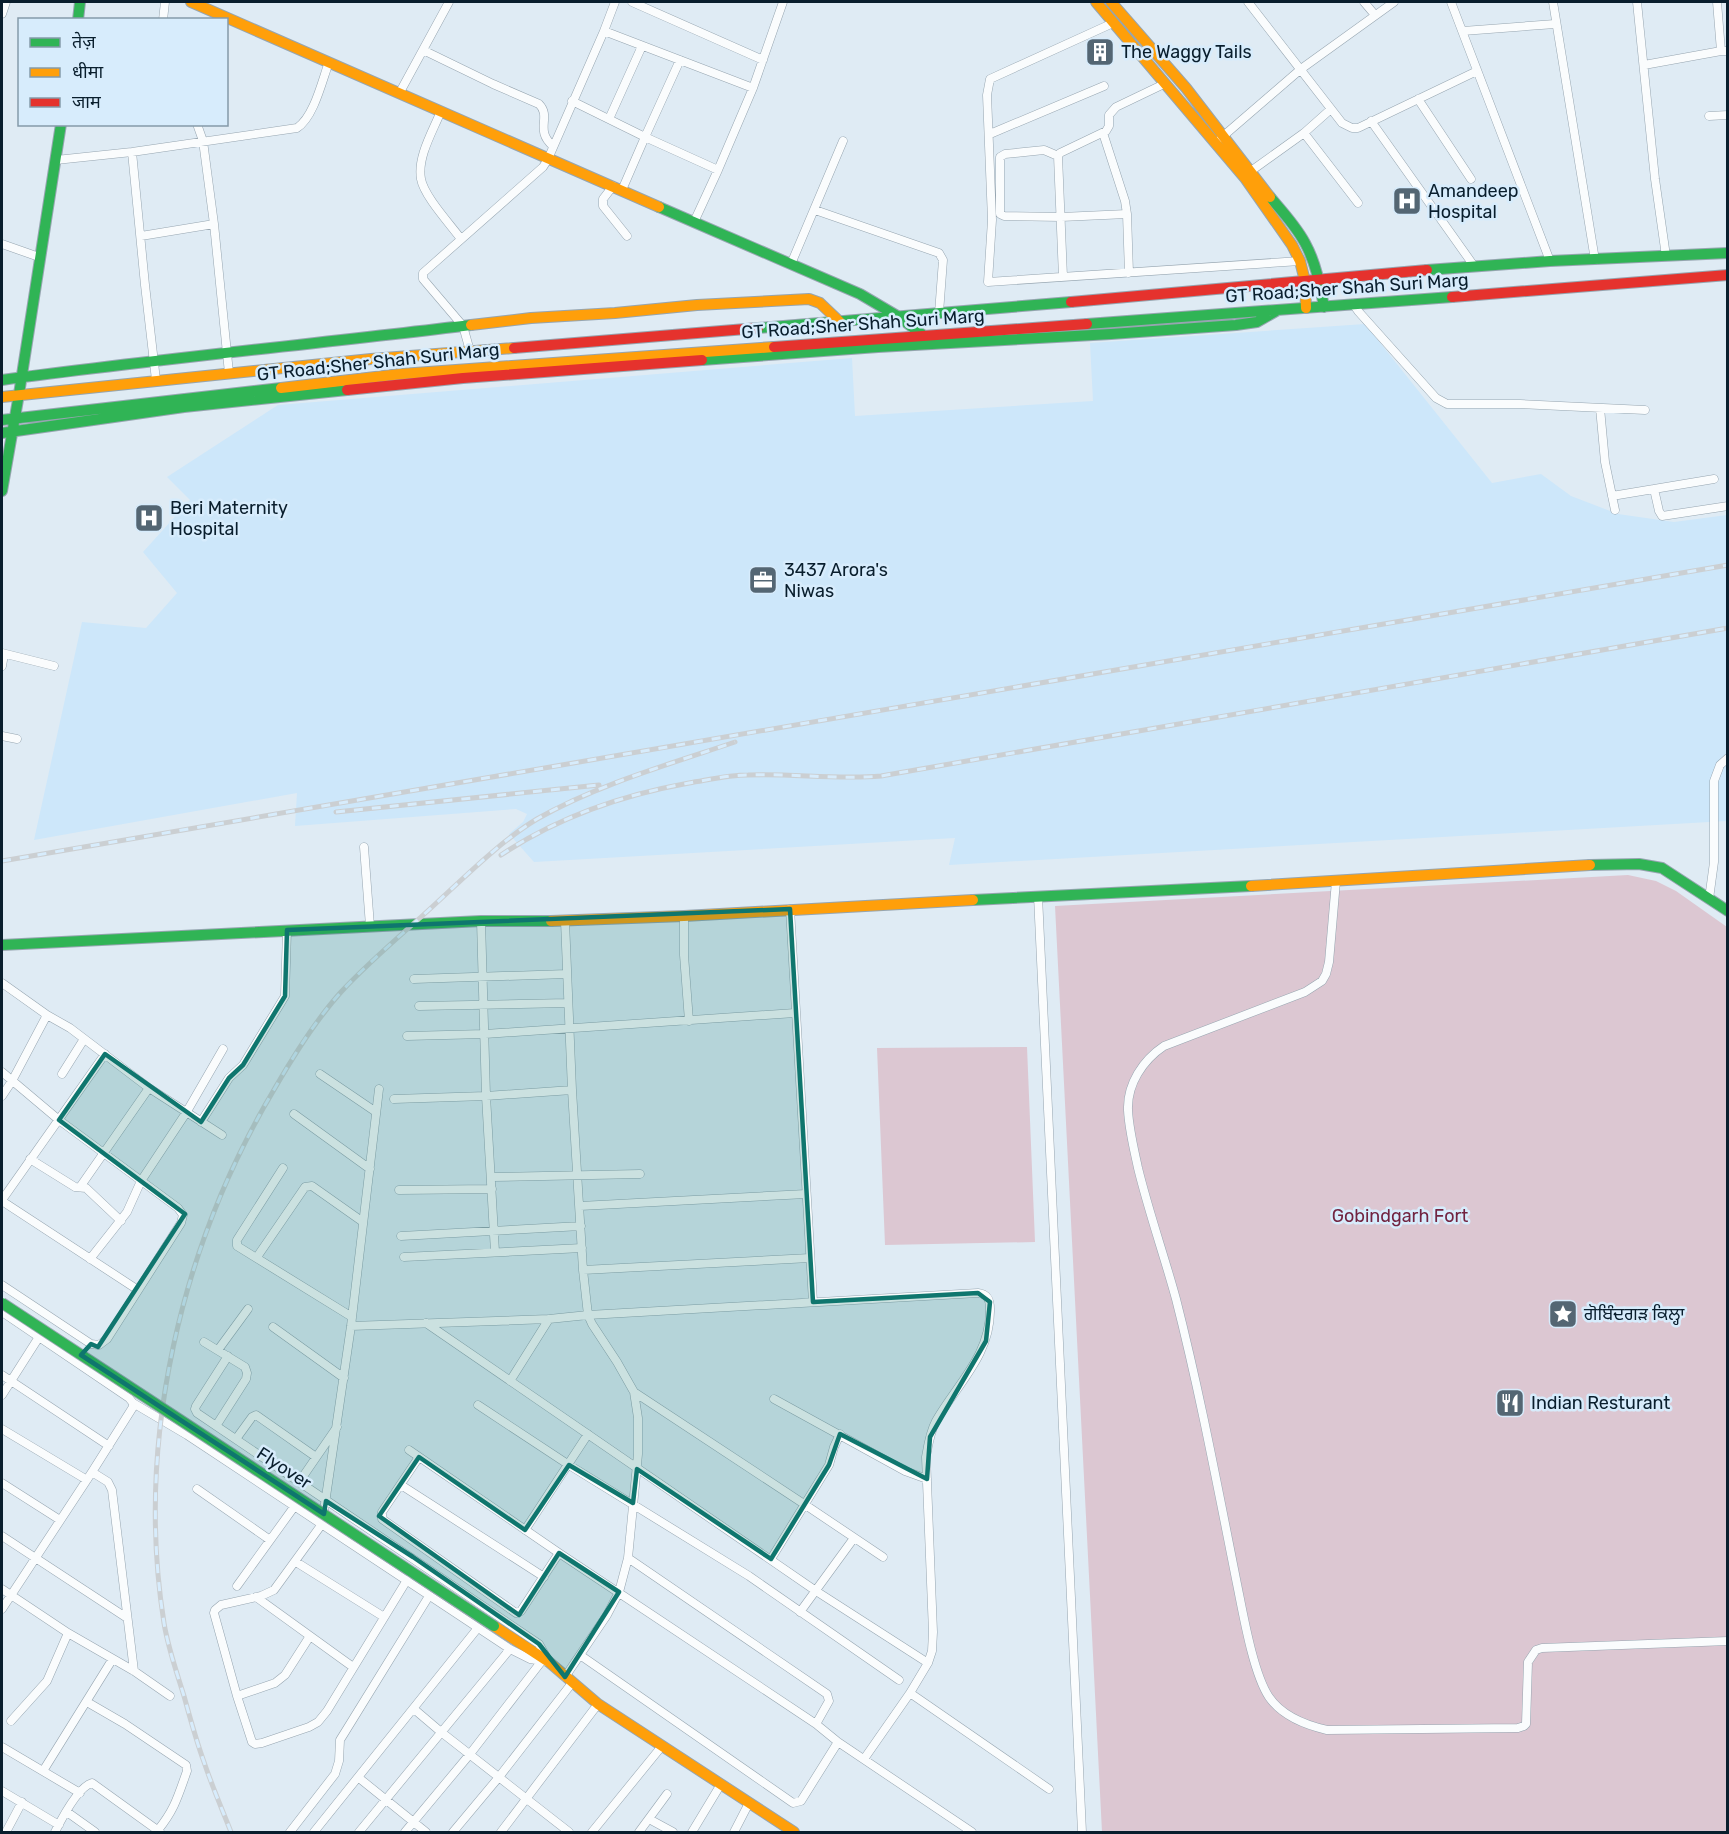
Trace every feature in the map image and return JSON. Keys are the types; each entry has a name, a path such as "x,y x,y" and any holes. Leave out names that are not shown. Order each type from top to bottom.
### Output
{"main road":[{"path":"78,18 80,2"},
{"path":"191,2 228,18"},
{"path":"1096,2 1245,178 1292,245 1300,261 1305,281 1306,308"},
{"path":"1111,2 1186,88 1304,240 1315,260 1324,307"},
{"path":"228,18 860,294 899,317 924,336"},
{"path":"2,491 7,432 15,418 61,126"},
{"name":"GT Road;Sher Shah Suri Marg","path":"2,397 156,380 470,351 840,322 1474,266 1728,253"},
{"name":"GT Road;Sher Shah Suri Marg","path":"2,420 401,374 1324,307 1728,275"},
{"path":"2,380 154,360 227,354 463,326 697,305 809,299 820,303 840,322"},
{"path":"7,432 184,407 463,378 866,348 1236,325 1257,322 1278,310"},
{"path":"2,945 481,921 565,921 684,916 1567,866 1639,864 1662,868 1728,911"},
{"name":"Flyover","path":"2,1303 494,1626 545,1662 598,1704 794,1833"}],"street":[{"path":"2,14 6,2"},
{"path":"163,18 165,2"},
{"path":"400,92 449,2"},
{"path":"470,351 463,326 422,276 424,270 543,167 615,2"},
{"path":"632,2 763,60"},
{"path":"694,222 753,88 783,2"},
{"path":"1248,2 1342,123 1353,128 1358,128 1477,71"},
{"path":"1364,2 1375,15"},
{"path":"1215,144 1301,69 1394,2"},
{"path":"1451,2 1550,261"},
{"path":"1553,2 1595,260"},
{"path":"1637,2 1655,178 1666,256"},
{"path":"1644,65 1724,51 1718,2"},
{"path":"1113,23 993,77 989,82 987,95 992,220 988,282 1300,261"},
{"path":"1463,31 1555,24"},
{"path":"604,31 753,88"},
{"path":"609,119 642,46"},
{"path":"423,50 539,104 544,110 544,136 553,146"},
{"path":"627,236 603,206 603,200 618,188 645,137 680,60"},
{"path":"56,160 132,152 297,128 303,124 310,112 329,62"},
{"path":"1063,278 1058,156 1108,129 1112,109 1164,84"},
{"path":"990,134 1104,86"},
{"path":"1418,99 1471,179"},
{"path":"572,101 718,170"},
{"path":"1251,171 1304,133 1331,109"},
{"path":"441,111 422,158 421,178 426,192 461,239"},
{"path":"1709,116 1728,115"},
{"path":"1371,121 1474,266"},
{"path":"198,126 203,141 214,224 229,373"},
{"path":"1103,133 1125,201 1129,273"},
{"path":"1304,133 1358,203"},
{"path":"791,264 843,141"},
{"path":"1058,156 1044,150 1002,155 999,160 1001,216 1061,217 1127,214"},
{"path":"132,152 156,380"},
{"path":"815,210 939,254 943,260 939,313"},
{"path":"141,236 214,224"},
{"path":"2,244 39,257"},
{"path":"1353,304 1442,403 1646,410"},
{"path":"1600,408 1605,462 1615,510"},
{"path":"1612,496 1714,479"},
{"path":"1654,489 1662,516 1728,506"},
{"path":"2,666 3,653 54,666"},
{"path":"2,736 17,739"},
{"path":"1709,899 1714,862 1714,781 1720,765 1728,758"},
{"path":"364,847 370,926"},
{"path":"1336,880 1329,962 1322,981 1305,992 1158,1050 1138,1072 1128,1108 1131,1136 1143,1188 1175,1297 1194,1373 1239,1592 1263,1686 1269,1697 1287,1714 1311,1726 1327,1730 1518,1728 1526,1724 1528,1662 1536,1650 1728,1641"},
{"path":"1038,896 1082,1833"},
{"path":"790,909 813,1302"},
{"path":"684,916 684,955 689,1021"},
{"path":"481,921 486,1096 495,1252"},
{"path":"453,1833 498,1777 568,1680 580,1655 607,1615 618,1592 628,1558 639,1437 634,1392 588,1315 572,1090 565,921"},
{"path":"201,1122 226,1081 243,1065 285,996 287,930"},
{"path":"414,979 567,974"},
{"path":"2,983 47,1016 64,1024 149,1088 222,1135"},
{"path":"419,1006 568,1003"},
{"path":"407,1036 485,1034 795,1013"},
{"path":"2,1096 47,1016"},
{"path":"62,1074 84,1039"},
{"path":"90,1259 127,1212 141,1181 186,1113 223,1049"},
{"path":"105,1054 2,1200 138,1290"},
{"path":"2,1072 59,1120 178,1208 183,1215 181,1223 107,1339 99,1345 91,1344 2,1285"},
{"path":"320,1074 376,1112"},
{"path":"80,1187 149,1088"},
{"path":"379,1089 338,1426 322,1524 274,1590 256,1597 221,1605 214,1613 252,1742 262,1743 318,1722 407,1580"},
{"path":"394,1099 572,1090"},
{"path":"294,1114 370,1169"},
{"path":"30,1159 75,1187 86,1188 121,1221"},
{"path":"283,1168 237,1240 237,1246 352,1317"},
{"path":"492,1177 640,1174"},
{"path":"257,1257 305,1187 312,1186 363,1222"},
{"path":"399,1190 492,1189"},
{"path":"580,1206 806,1194"},
{"path":"401,1236 581,1226"},
{"path":"404,1257 582,1248"},
{"path":"583,1270 810,1258"},
{"path":"351,1326 549,1319 978,1293 989,1299 989,1328 986,1341 973,1366 935,1422 926,1457 932,1651 928,1664 910,1694 864,1759"},
{"path":"218,1350 248,1309"},
{"path":"2,1312 134,1403 187,1435 407,1580 477,1629 530,1659 545,1662"},
{"path":"510,1382 549,1319"},
{"path":"426,1323 816,1591 928,1664"},
{"path":"273,1327 344,1378"},
{"path":"2,1395 39,1337"},
{"path":"204,1342 245,1367 247,1377 216,1426"},
{"path":"75,1361 91,1344"},
{"path":"228,1356 195,1409 196,1413 539,1644 545,1662"},
{"path":"2,1375 109,1446"},
{"path":"634,1392 883,1557"},
{"path":"774,1399 905,1471 927,1479"},
{"path":"2,1609 109,1446 134,1403"},
{"path":"478,1405 569,1465 749,1576 899,1680"},
{"path":"236,1439 256,1415 316,1457"},
{"path":"304,1475 338,1426"},
{"path":"2,1429 87,1480"},
{"path":"525,1530 588,1434"},
{"path":"771,1559 829,1465 840,1434"},
{"path":"409,1450 816,1724 838,1742 972,1833"},
{"path":"419,1457 382,1512 382,1519 516,1612 521,1611 559,1553"},
{"path":"92,1472 108,1482 112,1490 134,1671"},
{"path":"2,1483 60,1520"},
{"path":"401,1485 544,1577"},
{"path":"197,1489 270,1540"},
{"path":"237,1586 294,1507"},
{"path":"2,1536 127,1618"},
{"path":"800,1612 854,1538"},
{"path":"628,1558 827,1694 829,1701 816,1724"},
{"path":"296,1562 384,1617"},
{"path":"2,1589 170,1696"},
{"path":"290,1832 334,1774 339,1761 340,1740 429,1596"},
{"path":"256,1597 353,1667"},
{"path":"314,1833 477,1629"},
{"path":"10,1721 47,1680 68,1633"},
{"path":"237,1696 270,1686 279,1680 285,1675 310,1636"},
{"path":"359,1833 510,1649"},
{"path":"580,1655 793,1803 801,1802 838,1742"},
{"path":"43,1772 112,1660"},
{"path":"405,1833 545,1662"},
{"path":"910,1694 1049,1789"},
{"path":"2,1791 22,1802 57,1829 80,1793 87,1785 95,1784 160,1831 175,1806 187,1771 186,1765 87,1702"},
{"path":"501,1833 598,1704"},
{"path":"414,1709 569,1833"},
{"path":"592,1833 662,1746"},
{"path":"2,1747 80,1793"},
{"path":"359,1778 426,1833"},
{"path":"692,1833 721,1784"},
{"path":"639,1833 667,1794"},
{"path":"6,1833 22,1802"},
{"path":"734,1833 749,1803"},
{"path":"67,1812 95,1833"},
{"path":"649,1819 673,1833"}],"highlighted area":[{"path":"790,909 813,1302 978,1293 990,1302 986,1341 930,1437 927,1479 840,1434 829,1465 771,1559 637,1469 633,1503 569,1465 525,1530 419,1457 379,1516 519,1615 559,1553 619,1592 565,1677 539,1644 413,1557 326,1501 324,1514 81,1355 91,1344 98,1347 185,1214 59,1120 105,1054 201,1122 229,1078 243,1065 285,996 287,930"}],"shaded area":[{"path":"1365,324 1492,483 1541,474 1571,496 1618,514 1674,522 1727,515 1727,821 949,865 955,838 534,862 509,834 523,822 527,814 516,809 295,826 297,793 34,840 82,622 146,628 177,593 143,552 190,500 167,477 278,405 852,358 855,416 1093,401 1090,343"}],"green space":[{"name":"Gobindgarh Fort","path":"1628,875 1656,881 1676,891 1727,927 1727,1832 1102,1832 1055,906"},
{"path":"1027,1047 1035,1242 885,1245 877,1048"}],"railway":[{"path":"2,861 1728,565"},
{"path":"501,855 545,829 591,809 639,794 689,783 741,775 881,776 1728,628"},
{"path":"231,1832 198,1746 164,1623 157,1554 156,1485 162,1415 173,1346 191,1278 214,1212 242,1149 290,1063 331,1003 370,963 492,852 537,819 584,796 634,776 735,742"},
{"path":"336,812 599,785"}],"traffic: fast":[{"path":"78,18 80,2"},
{"path":"2,491 61,126"},
{"path":"1270,197 1293,225 1309,251 1324,307"},
{"path":"659,207 860,294 899,317 924,336"},
{"path":"1427,270 1550,261 1728,253"},
{"path":"1087,324 1452,297"},
{"path":"758,328 1071,302"},
{"path":"702,360 1236,325 1257,322 1278,310"},
{"path":"2,380 471,325"},
{"path":"2,420 281,388"},
{"path":"2,433 184,407 347,390"},
{"path":"1590,865 1639,864 1662,868 1728,911"},
{"path":"973,900 1251,886"},
{"path":"2,945 481,921 551,921"},
{"path":"2,1303 494,1626"}],"traffic: slow":[{"path":"191,2 228,18"},
{"path":"1096,2 1245,178 1292,245 1300,261 1305,281 1306,308"},
{"path":"1111,2 1186,88 1270,197"},
{"path":"228,18 659,207"},
{"path":"471,325 697,305 809,299 820,303 840,322"},
{"path":"281,388 401,374 774,347"},
{"path":"2,397 371,359 514,348"},
{"path":"1251,886 1590,865"},
{"path":"551,921 973,900"},
{"path":"494,1626 549,1662 598,1704 794,1832"}],"traffic: jam":[{"path":"1071,302 1427,270"},
{"path":"1452,297 1728,275"},
{"path":"774,347 1087,324"},
{"path":"514,348 758,328"},
{"path":"347,390 463,378 702,360"}],"place":[{"name":"The Waggy Tails","path":"1100,52"},
{"name":"Amandeep Hospital","path":"1407,201"},
{"name":"Beri Maternity Hospital","path":"149,518"},
{"name":"3437 Arora's Niwas","path":"763,580"},
{"name":"ਗੋਬਿੰਦਗੜ ਕਿਲ੍ਹਾ","path":"1563,1314"},
{"name":"Indian Resturant","path":"1510,1403"}]}
